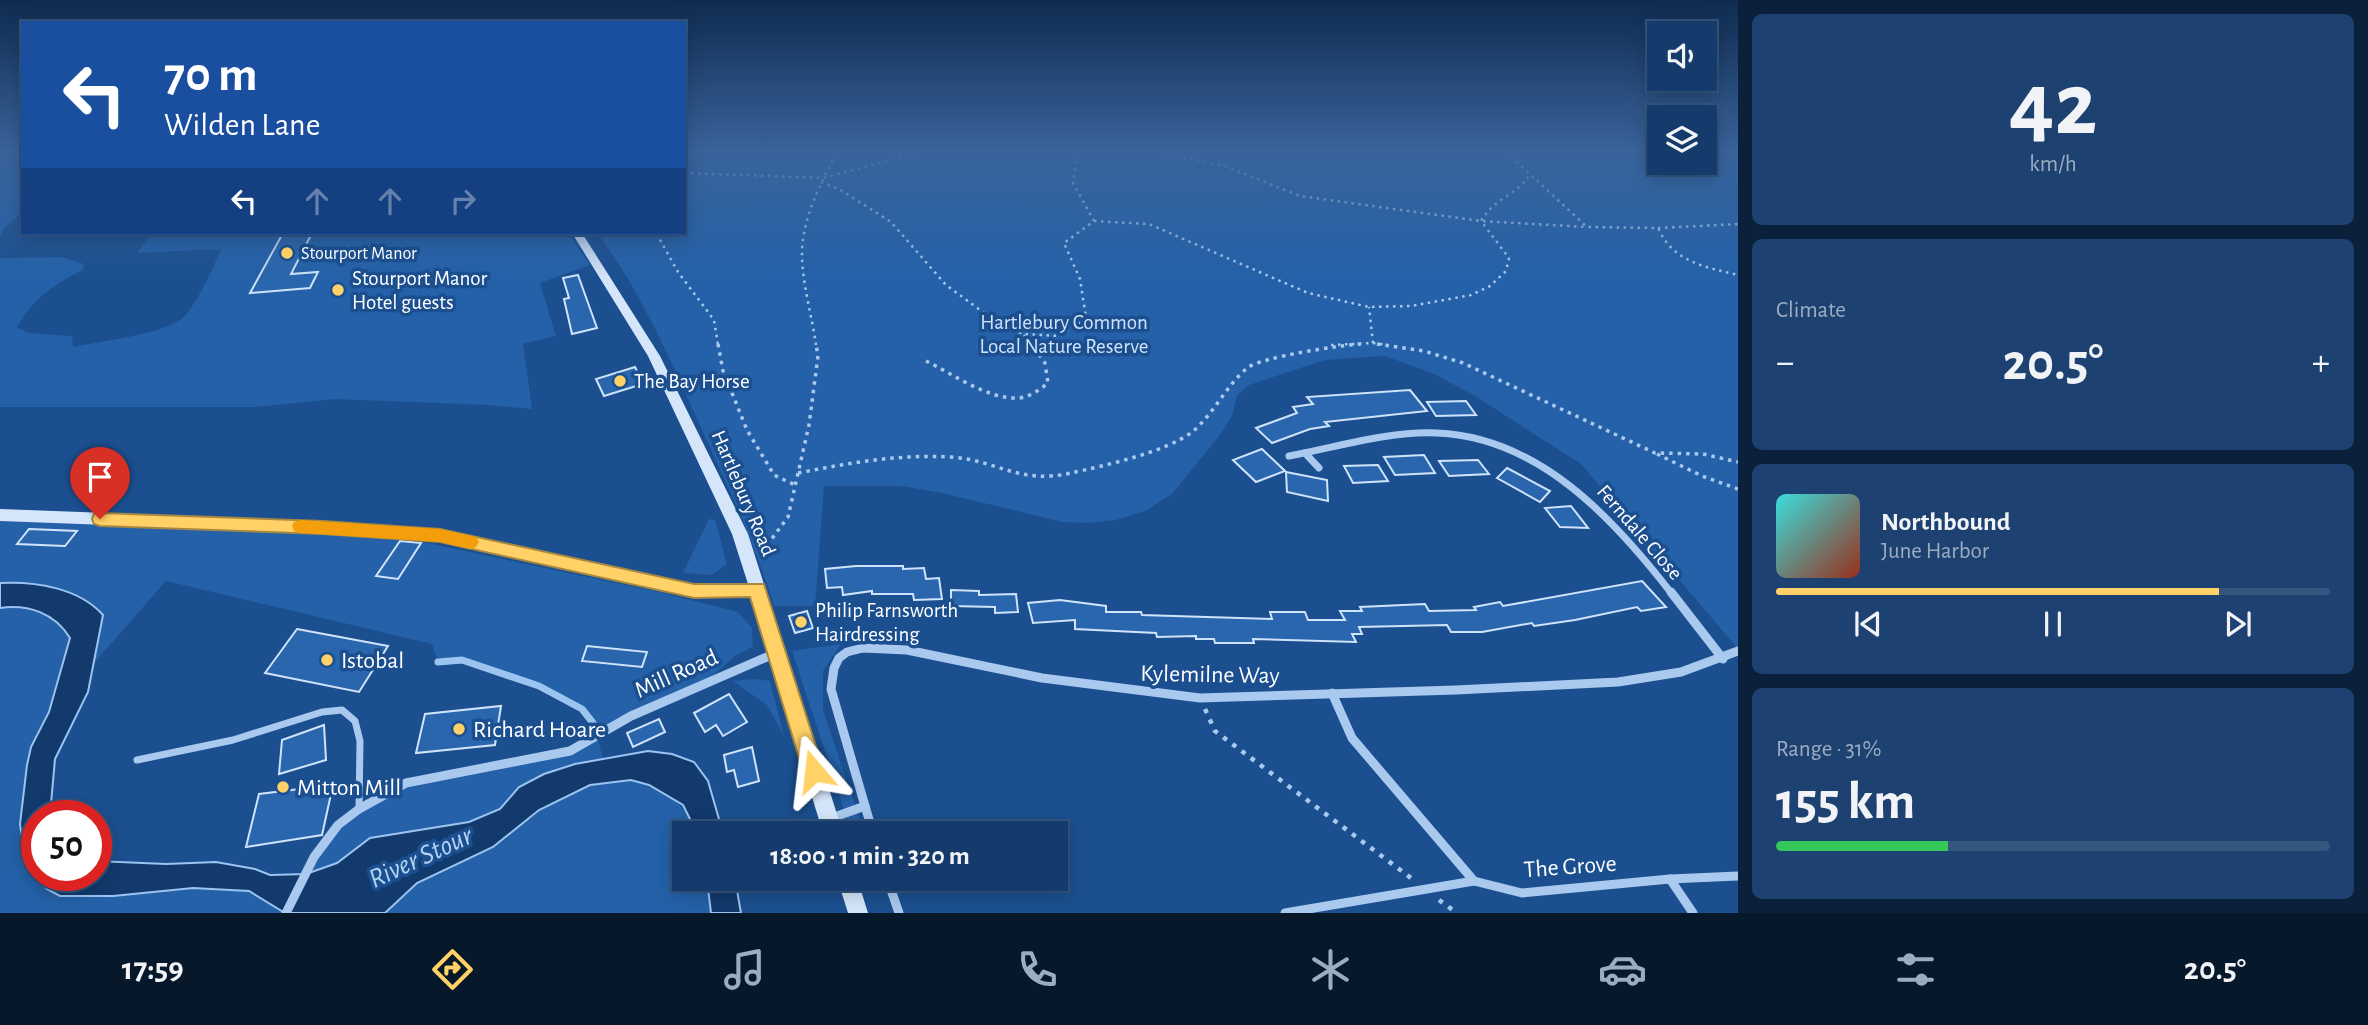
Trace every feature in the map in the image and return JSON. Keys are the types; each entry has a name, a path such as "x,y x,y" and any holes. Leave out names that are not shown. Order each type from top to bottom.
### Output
{"main road":[{"name":"Hartlebury Road","path":"579,235 654,356 740,534 829,821"},
{"path":"0,515 323,527 440,536 694,591 757,590"},
{"path":"851,891 858,913"}],"street":[{"name":"Ferndale Close","path":"1289,456 1395,436 1427,434 1457,435 1524,457 1583,493 1637,552 1723,659"},
{"path":"1305,453 1319,468"},
{"name":"Kylemilne Way","path":"865,806 831,689 832,670 845,652 861,648 895,649 1142,694 1200,698 1583,685 1669,674 1723,659 1738,651"},
{"name":"Mill Road","path":"286,913 314,857 338,825 359,809 406,783 570,751 631,716 777,653"},
{"path":"1332,694 1352,738 1474,881"},
{"path":"840,821 865,806 869,821"},
{"name":"The Grove","path":"1474,881 1522,893 1671,878 1738,876"},
{"path":"1671,878 1693,913"},
{"path":"1285,913 1423,887 1474,881"},
{"path":"891,891 898,913"}],"lane":[{"path":"137,760 233,740 322,712 342,710 355,721 360,741 359,809"}],"path":[{"path":"751,567 788,517 809,425 818,356 802,253 817,195"},
{"path":"848,195 891,222 946,285 970,305 1002,326 1023,334 1060,336 1086,318 1086,295 1079,272 1064,243 1094,221 1149,223 1308,293 1369,307 1411,306 1446,300 1471,295 1490,286 1506,271 1509,258 1481,221"},
{"path":"1079,195 1094,221"},
{"path":"1297,195 1481,221 1658,228 1738,224"},
{"path":"1481,221 1489,206 1507,195"},
{"path":"1552,195 1587,227"},
{"path":"1658,228 1661,238 1675,253 1692,264 1738,275"},
{"path":"660,235 678,272 714,320 723,371 747,430 774,475 796,485"},
{"path":"1369,307 1373,343"},
{"path":"926,361 997,395 1018,398 1036,393 1048,383 1050,372 1039,351 1023,334"},
{"path":"798,473 855,461 908,456 955,457 1001,472 1032,478 1069,474 1166,447 1192,432 1249,366 1332,345 1373,343 1424,351 1463,363 1702,476 1738,489"},
{"path":"1655,453 1703,454 1738,462"},
{"path":"1200,698 1214,731 1457,913"}],"green space":[{"path":"0,195 21,195 21,214 5,227 0,236"},
{"name":"Hartlebury Common Local Nature Reserve","path":"686,195 1738,195 1738,649 1581,464 1475,396 1434,374 1385,356 1325,360 1249,385 1237,395 1232,416 1220,435 1172,494 1145,511 1116,520 1063,522 902,486 824,486 815,606 774,606 742,518 668,355 628,279 598,235 686,235"},
{"path":"150,235 569,235 590,265 540,283 556,336 523,344 532,409 335,399 256,407 0,407 0,258 61,257 84,264 83,270 37,300 17,327 28,333 72,336 73,347 158,330 180,320 203,288 221,249 137,253"},
{"path":"0,515 248,525 403,538 659,592 738,612 752,628 753,647 735,656 704,683 597,736 603,759 544,774 519,787 500,809 469,822 422,832 398,832 352,850 337,863 306,874 338,825 406,783 554,755 596,736 593,723 582,709 539,686 462,660 438,662 432,644 166,581 94,663 100,635 32,584 0,583"},
{"path":"709,519 715,520 727,564 712,575 683,573"},
{"path":"24,607 38,612 61,626 70,638 49,712 29,758 30,800 21,800 21,891 112,891 112,886 174,891 193,888 251,891 285,913 0,913 0,608"},
{"path":"841,644 823,671 823,710 860,821 848,821 792,651"},
{"path":"733,681 770,681 784,736 767,705"},
{"path":"631,780 663,792 686,812 691,821 672,821 672,891 708,891 711,913 385,913 417,883 493,847 538,810 590,785"}],"water":[{"path":"0,583 27,583 69,592 82,598 103,615 88,692 55,759 51,800 23,800 31,747 49,712 70,638 57,622 40,612 21,607 0,608"},
{"name":"River Stour","path":"648,751 672,754 694,762 708,781 720,821 691,821 683,805 649,785 631,780 590,785 539,810 493,847 417,883 385,913 285,913 249,891 193,888 113,896 60,896 51,891 112,891 112,862 166,864 216,862 255,869 270,875 306,874 337,863 370,838 469,822 500,809 519,787 544,774 575,764"},
{"path":"708,891 737,891 741,913 711,913"}],"building":[{"name":"Stourport Manor","path":"282,235 311,235 291,274 318,272 310,288 250,293"},
{"path":"578,275 597,328 572,334 564,299 569,298 563,278"},
{"name":"The Bay Horse","path":"635,367 643,384 604,396 596,379"},
{"path":"1410,390 1427,411 1325,422 1329,426 1310,429 1272,443 1256,428 1297,413 1293,407 1313,404 1307,397"},
{"path":"1466,401 1476,415 1436,416 1427,402"},
{"path":"1262,449 1285,471 1256,482 1233,460"},
{"path":"1424,455 1435,473 1395,475 1384,457"},
{"path":"1478,460 1489,474 1449,476 1439,461"},
{"path":"1378,465 1388,481 1353,483 1344,466"},
{"path":"1507,468 1550,491 1540,502 1497,478"},
{"path":"1286,472 1327,480 1328,501 1287,492"},
{"path":"1571,506 1588,528 1560,527 1545,508"},
{"path":"29,529 77,531 65,546 17,544"},
{"path":"400,541 421,543 398,579 376,576"},
{"path":"856,566 924,568 926,579 939,578 942,599 914,600 913,594 872,594 872,591 843,595 842,587 827,588 825,569"},
{"path":"1642,581 1666,607 1641,611 1637,607 1575,620 1534,626 1532,623 1482,632 1451,632 1447,625 1359,627 1362,634 1352,634 1356,642 1253,639 1254,643 1215,643 1214,639 1196,639 1196,636 1157,637 1156,633 1075,629 1075,620 1033,623 1028,603 1060,600 1106,606 1106,612 1141,612 1142,615 1272,619 1270,612 1305,612 1308,620 1345,620 1340,611 1362,611 1360,607 1425,604 1429,611 1476,610 1474,607 1500,602 1503,606"},
{"path":"951,590 979,591 979,595 1016,594 1018,612 995,613 995,607 951,606"},
{"name":"Philip Farnsworth Hairdressing","path":"807,611 813,628 795,633 789,616"},
{"name":"Istobal","path":"297,629 388,646 359,692 265,673"},
{"path":"587,646 647,652 642,667 582,661"},
{"path":"729,694 747,722 723,736 716,725 705,732 694,713"},
{"name":"Richard Hoare","path":"501,706 495,745 416,753 425,714"},
{"path":"659,719 665,732 633,747 627,733"},
{"path":"324,725 326,760 279,774 282,740"},
{"path":"752,747 759,781 738,787 734,770 727,772 724,755"},
{"path":"333,785 322,835 246,847 259,794"}],"waterway":[{"path":"438,662 462,660 539,686 582,709 593,723"}],"slow traffic":[{"path":"300,526 383,530 470,542"}],"place":[{"name":"Stourport Manor","path":"287,253"},
{"name":"Stourport Manor Hotel guests","path":"338,290"},
{"name":"The Bay Horse","path":"620,381"},
{"name":"Philip Farnsworth Hairdressing","path":"801,622"},
{"name":"Istobal","path":"327,660"},
{"name":"Richard Hoare","path":"459,729"},
{"name":"Mitton Mill","path":"283,787"}],"route":[{"path":"100,519 383,530 440,536 694,591 757,590 814,771"}]}
